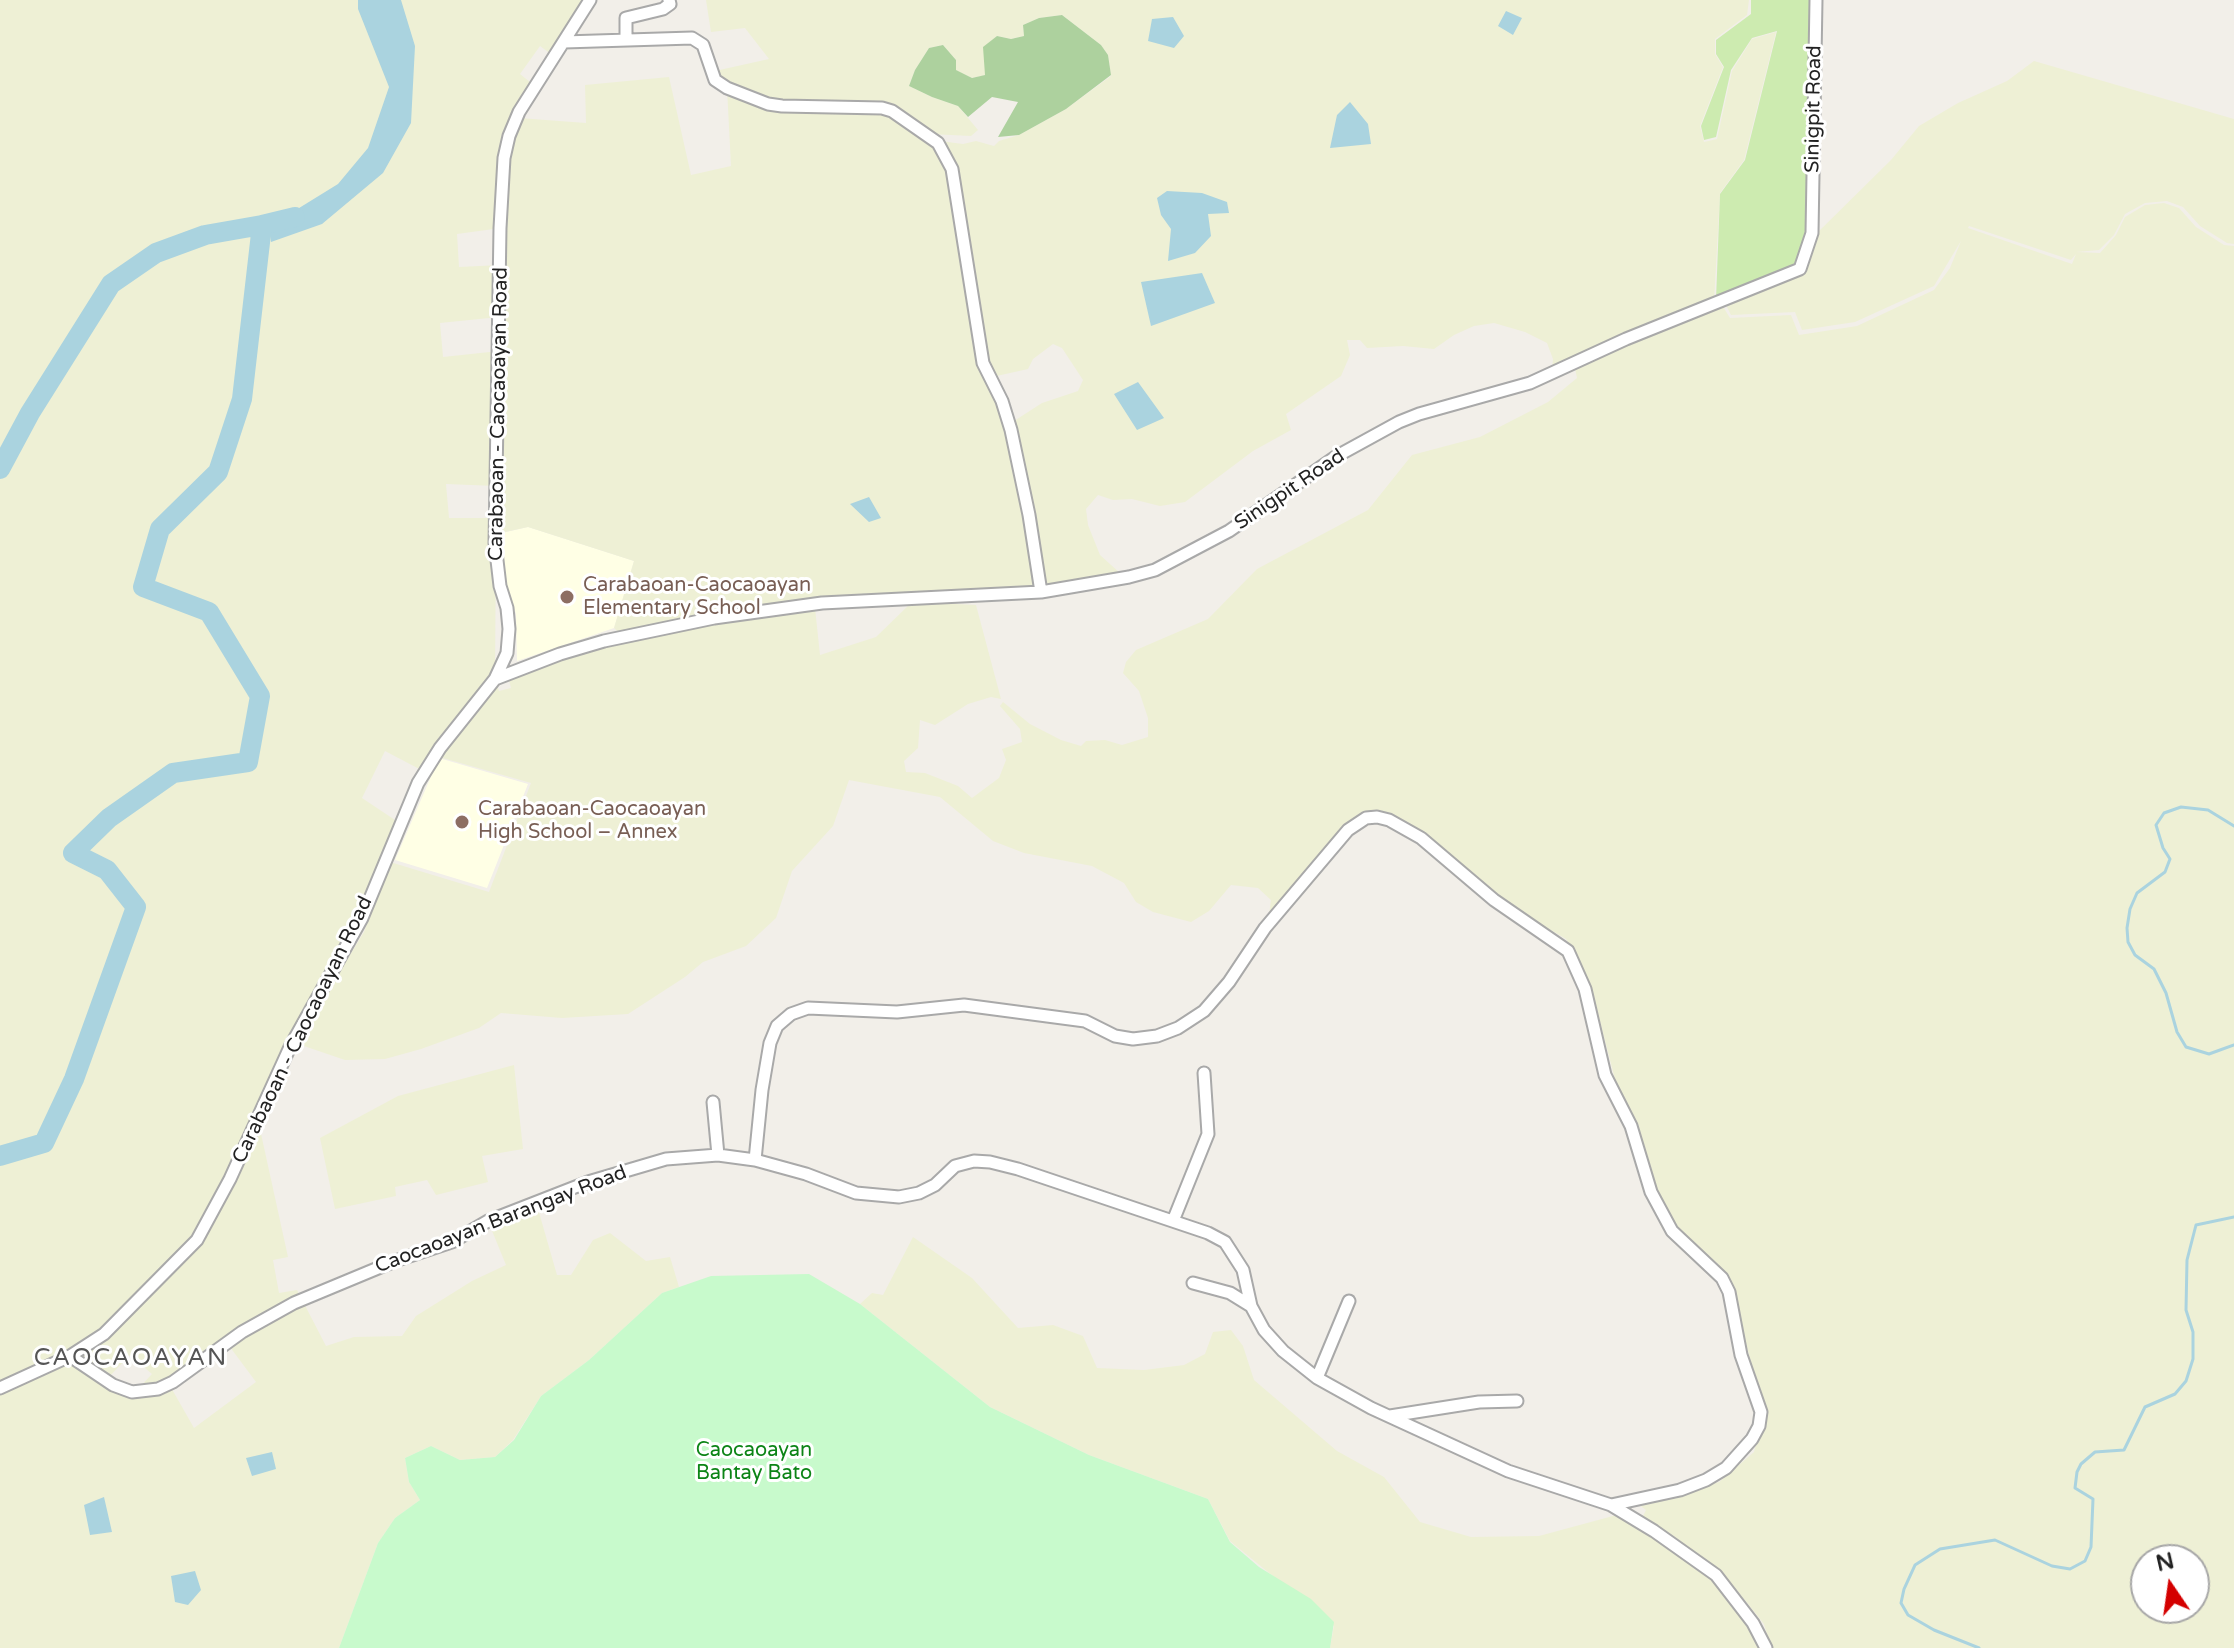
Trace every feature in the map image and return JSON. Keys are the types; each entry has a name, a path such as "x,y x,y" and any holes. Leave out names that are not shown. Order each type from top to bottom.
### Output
{"street":[{"name":"Carabaoan - Caocaoayan Road","path":"0,1388 70,1356 104,1334 197,1240 235,1169 290,1047 362,918 418,783 440,748 495,679 507,653 509,629 496,566 495,543 504,158 519,112 590,0"},
{"path":"626,39 626,18 663,9 670,4 669,0"},
{"name":"Sinigpit Road","path":"495,679 604,641 714,618 822,603 1041,592 1155,570 1229,531 1337,456 1399,422 1530,383 1626,339 1800,269 1812,233 1816,0"},
{"path":"564,42 692,38 703,45 715,80 727,88 771,105 882,108 892,111 938,143 952,169 983,363 1002,401 1011,430 1041,592"},
{"path":"755,1160 770,1043 777,1026 791,1014 808,1008 897,1012 964,1005 1085,1021 1115,1036 1133,1039 1157,1036 1178,1028 1204,1011 1229,982 1265,928 1348,830 1366,818 1389,820 1421,838 1494,900 1568,951 1585,989 1605,1075 1631,1126 1651,1192 1672,1231 1722,1278 1729,1292 1741,1355 1761,1412 1759,1426 1752,1439 1726,1468 1706,1480 1657,1496 1611,1505"},
{"path":"1173,1221 1208,1134 1204,1073"},
{"path":"713,1102 718,1155"},
{"name":"Caocaoayan Barangay Road","path":"70,1356 113,1385 132,1392 158,1389 173,1382 242,1332 294,1303 395,1261 452,1242 488,1221 588,1182 666,1159 718,1155 755,1160 806,1174 856,1193 899,1197 919,1193 935,1185 955,1166 974,1161 990,1162 1173,1221 1225,1242 1243,1270 1251,1306 1264,1330 1283,1351 1317,1378 1335,1390 1508,1471 1611,1505 1716,1575 1753,1623 1766,1646"},
{"path":"1193,1283 1230,1293 1251,1306"},
{"path":"1317,1378 1349,1301"},
{"path":"1390,1416 1479,1402 1517,1401"}],"shaded area":[{"path":"0,0 590,0 555,57 540,46 520,74 535,86 519,118 586,123 585,85 669,77 691,175 731,166 727,88 751,96 731,87 715,71 769,59 745,28 711,32 706,0 1749,0 1747,15 1715,39 1715,54 1723,67 1700,126 1704,142 1717,139 1732,71 1752,39 1776,32 1744,160 1720,193 1714,301 1577,356 1552,371 1553,359 1547,343 1525,332 1494,323 1474,326 1434,349 1403,346 1367,348 1360,340 1347,340 1350,355 1341,376 1286,414 1291,430 1253,451 1185,502 1160,506 1098,495 1086,509 1088,525 1100,555 1120,573 1046,586 1035,521 1011,423 1042,403 1078,391 1083,380 1062,348 1053,344 1033,359 1028,369 992,377 987,369 954,161 940,141 963,144 976,141 994,146 999,141 1019,135 1066,109 1111,76 1108,55 1101,45 1062,15 1039,18 1023,25 1024,36 1011,39 997,36 984,47 986,75 972,78 955,70 956,60 943,45 929,48 909,86 958,106 978,130 971,136 930,134 892,106 872,102 787,104 882,108 930,137 946,157 969,268 983,363 1006,412 1041,592 810,605 702,620 623,636 614,628 634,561 528,527 496,534 495,679 457,730 497,685 499,691 511,688 509,680 562,656 594,647 664,631 815,608 820,655 876,637 912,602 976,605 1001,699 991,697 968,704 935,725 920,720 918,748 904,761 906,772 925,773 958,786 972,798 999,778 1006,760 1002,749 1022,742 1020,729 1000,706 1003,702 1030,724 1061,740 1081,746 1086,741 1105,740 1122,745 1148,737 1148,718 1139,691 1123,673 1126,662 1136,650 1208,619 1257,569 1368,510 1412,455 1480,437 1548,402 1577,378 1575,368 1722,305 1730,318 1791,315 1799,335 1857,326 1934,290 1950,268 1961,241 1934,286 1855,322 1802,330 1795,312 1731,315 1726,305 1802,273 1816,234 1891,160 1919,126 1958,103 2007,81 2034,61 2234,119 2234,244 2200,226 2183,207 2167,201 2145,203 2125,214 2114,235 2099,250 2076,252 2100,253 2116,235 2125,217 2145,205 2164,203 2179,208 2196,227 2224,245 2234,246 2234,1648 1771,1648 1764,1624 1731,1583 1674,1536 1642,1518 1646,1510 1638,1504 1719,1482 1754,1452 1764,1414 1731,1284 1717,1263 1684,1234 1663,1209 1648,1177 1639,1126 1617,1087 1590,983 1566,939 1506,904 1448,854 1396,817 1372,812 1353,818 1269,915 1271,900 1258,888 1231,885 1209,911 1191,922 1153,912 1136,902 1124,883 1092,866 1024,853 993,841 940,797 849,780 833,826 792,871 776,918 746,946 703,962 628,1014 562,1018 501,1013 479,1028 385,1059 345,1060 301,1045 304,1032 258,1120 288,1257 273,1260 279,1293 297,1290 326,1346 354,1337 402,1336 416,1316 472,1281 506,1265 488,1221 536,1202 557,1275 571,1275 593,1240 610,1233 646,1261 670,1257 679,1287 662,1293 589,1360 541,1396 513,1440 495,1457 460,1460 431,1446 405,1458 409,1482 420,1500 395,1518 378,1543 339,1648 0,1648","holes":["501,228 500,265 459,267 457,234","1968,228 2071,260 2076,254 2072,264","499,317 499,351 443,357 440,323","446,484 496,486 496,518 449,518","385,751 425,772 441,751 439,757 531,783 489,892 390,862 364,932 313,1015 401,824 362,798","227,1343 256,1382 194,1428 169,1384 157,1388 181,1376","130,1355 152,1374 135,1392 106,1380"]},
{"name":"Carabaoan-Caocaoayan Elementary School","path":"528,527 634,561 614,628 517,661 516,614 505,580 502,533"},
{"name":"Carabaoan-Caocaoayan High School – Annex","path":"439,758 528,784 487,888 395,860"},
{"path":"514,1065 523,1149 482,1156 488,1182 436,1195 427,1180 395,1187 396,1196 335,1209 320,1138 398,1096"},
{"path":"913,1237 972,1278 1018,1328 1053,1325 1083,1336 1097,1368 1144,1370 1184,1365 1205,1354 1213,1332 1231,1330 1243,1346 1254,1380 1337,1451 1384,1477 1420,1522 1471,1537 1539,1536 1624,1513 1704,1566 1765,1648 1330,1648 1334,1626 1230,1541 1208,1499 1089,1455 990,1407 860,1304 872,1293 883,1295"}],"green space":[{"path":"1751,0 1813,0 1810,233 1796,268 1716,300 1720,194 1745,160 1777,31 1752,38 1731,70 1716,137 1704,140 1701,126 1724,67 1716,54 1716,40 1751,14"},
{"path":"1062,15 1101,45 1108,55 1111,75 1066,109 1019,135 998,137 1018,102 992,97 968,117 958,106 909,86 929,48 943,45 956,60 956,70 972,78 985,75 983,47 997,36 1011,39 1024,36 1023,25 1039,18"},
{"name":"Caocaoayan Bantay Bato","path":"809,1274 860,1304 990,1407 1089,1455 1208,1499 1230,1542 1259,1567 1311,1599 1334,1622 1330,1648 339,1648 378,1543 395,1518 420,1500 409,1482 405,1458 431,1446 460,1460 495,1457 514,1440 541,1396 589,1360 662,1293 711,1276"}],"water":[{"path":"358,0 401,0 415,46 411,123 383,173 322,224 271,242 267,215 291,213 338,184 368,148 389,87 358,9"},
{"path":"1506,11 1522,18 1513,35 1498,26"},
{"path":"1173,17 1184,36 1174,48 1148,41 1152,19"},
{"path":"1350,102 1368,124 1371,144 1330,148 1337,115"},
{"path":"1167,191 1202,193 1227,202 1229,213 1208,214 1211,236 1195,253 1168,261 1171,229 1161,215 1157,198"},
{"path":"1202,273 1215,303 1151,326 1141,282"},
{"path":"1138,382 1164,418 1137,430 1114,394"},
{"path":"869,497 881,518 869,522 850,504"},
{"path":"272,1452 276,1469 252,1476 246,1458"},
{"path":"104,1497 112,1532 90,1535 84,1505"},
{"path":"195,1571 201,1590 188,1605 175,1602 171,1576"}],"waterway":[{"path":"0,1156 44,1143 74,1079 136,907 107,870 73,853 109,818 173,773 248,762 260,696 209,612 143,587 160,529 218,472 242,399 262,225 295,217"},
{"path":"0,469 30,413 111,284 156,253 205,235 262,225"},
{"path":"2234,826 2208,810 2181,807 2164,813 2156,825 2170,859 2165,872 2137,893 2127,928 2128,942 2135,955 2154,969 2166,993 2177,1032 2186,1047 2209,1054 2234,1045"},
{"path":"1979,1648 1934,1630 1908,1615 1901,1603 1915,1565 1940,1549 1995,1540 2052,1566 2070,1569 2085,1561 2091,1547 2093,1499 2075,1488 2077,1472 2095,1452 2124,1450 2145,1407 2175,1394 2186,1381 2193,1359 2193,1332 2186,1310 2187,1260 2196,1225 2234,1217"}],"place":[{"name":"Carabaoan-Caocaoayan Elementary School","path":"567,597"},
{"name":"Carabaoan-Caocaoayan High School – Annex","path":"462,822"}],"district":[{"name":"CAOCAOAYAN","path":"131,1359"}]}
